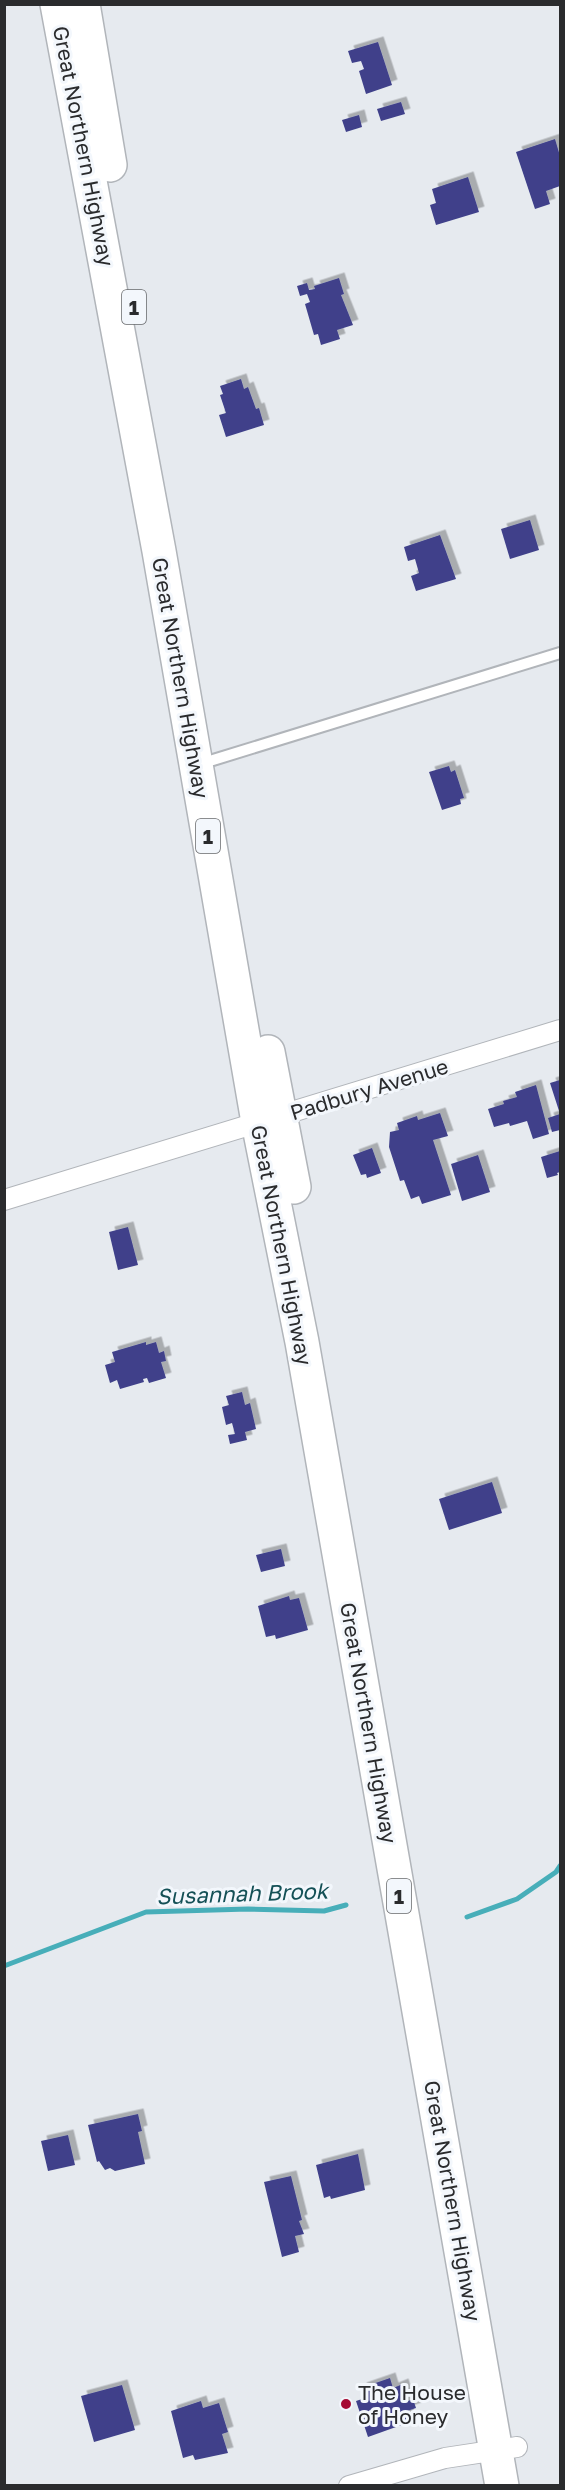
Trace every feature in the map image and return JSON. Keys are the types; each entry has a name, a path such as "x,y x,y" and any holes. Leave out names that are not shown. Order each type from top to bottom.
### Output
{"highway":[{"name":"Great Northern Highway","path":"57,4 157,539 270,1119 507,2448 524,2486"},
{"name":"Great Northern Highway","path":"83,4 246,947 270,1119"},
{"name":"Great Northern Highway","path":"502,2486 507,2448"}],"street":[{"name":"Padbury Avenue","path":"4,1200 561,1030"},
{"path":"350,2486 445,2458 507,2448"}],"lane":[{"path":"213,760 561,652"}],"building":[{"path":"378,42 392,85 366,94 359,71 364,69 361,61 352,63 348,51"},
{"path":"401,102 405,114 381,121 377,109"},
{"path":"359,115 362,127 346,132 342,120"},
{"path":"555,139 560,156 560,186 546,191 550,204 535,209 516,152"},
{"path":"468,177 479,212 436,225 430,205 436,203 432,189"},
{"path":"339,278 344,294 341,295 353,325 337,330 340,339 321,345 318,334 314,335 305,304 310,302 307,294 300,296 297,286 307,283 309,290 315,289 314,286"},
{"path":"241,379 244,389 248,387 256,409 259,408 264,425 226,437 219,415 226,413 220,395 223,394 220,386"},
{"path":"530,520 539,550 510,559 501,529"},
{"path":"440,535 456,579 416,591 411,576 419,573 415,559 408,561 404,547"},
{"path":"449,766 451,772 455,770 464,798 460,799 461,804 442,810 429,772"},
{"path":"560,1080 560,1114 550,1083"},
{"path":"536,1085 549,1134 533,1139 527,1121 510,1126 509,1123 494,1127 488,1109 517,1097 515,1092"},
{"path":"440,1113 448,1136 433,1140 451,1195 422,1204 419,1196 411,1199 404,1180 400,1181 389,1147 390,1132 399,1130 397,1123 417,1116 418,1120"},
{"path":"560,1114 560,1130 552,1132 548,1118"},
{"path":"372,1148 381,1173 367,1178 366,1174 361,1175 353,1155"},
{"path":"560,1151 560,1172 557,1173 558,1175 547,1178 541,1157"},
{"path":"478,1155 490,1192 462,1201 451,1164"},
{"path":"128,1227 138,1265 118,1270 109,1232"},
{"path":"146,1342 146,1345 156,1342 159,1353 164,1351 166,1361 161,1362 166,1378 149,1383 147,1378 143,1379 144,1382 120,1389 117,1380 110,1383 105,1365 115,1362 112,1352"},
{"path":"242,1392 245,1405 250,1403 256,1429 245,1432 247,1440 230,1444 228,1435 235,1434 232,1423 226,1425 222,1407 229,1405 226,1396"},
{"path":"492,1482 502,1513 449,1530 439,1499"},
{"path":"281,1549 285,1566 261,1572 256,1555"},
{"path":"289,1596 290,1600 299,1598 308,1630 276,1639 275,1635 266,1637 258,1606"},
{"path":"138,2114 142,2131 138,2132 145,2164 115,2171 110,2168 105,2170 99,2161 97,2162 88,2125"},
{"path":"68,2135 75,2165 48,2171 41,2141"},
{"path":"358,2154 365,2190 331,2199 330,2196 324,2198 316,2165"},
{"path":"291,2176 302,2220 299,2221 304,2234 295,2236 299,2252 282,2257 264,2182"},
{"path":"390,2378 393,2388 403,2384 408,2401 413,2399 416,2408 407,2411 410,2422 368,2437 356,2401 365,2398 361,2388"},
{"path":"122,2385 135,2430 94,2442 81,2396"},
{"path":"201,2401 203,2408 219,2403 228,2432 222,2434 228,2453 195,2460 193,2455 183,2458 171,2411"}],"waterway":[{"name":"Susannah Brook","path":"467,1917 517,1899 556,1872 560,1866"},
{"name":"Susannah Brook","path":"4,1966 146,1912 248,1909 324,1911 346,1905"}],"place":[{"name":"The House of Honey","path":"346,2404"}]}
